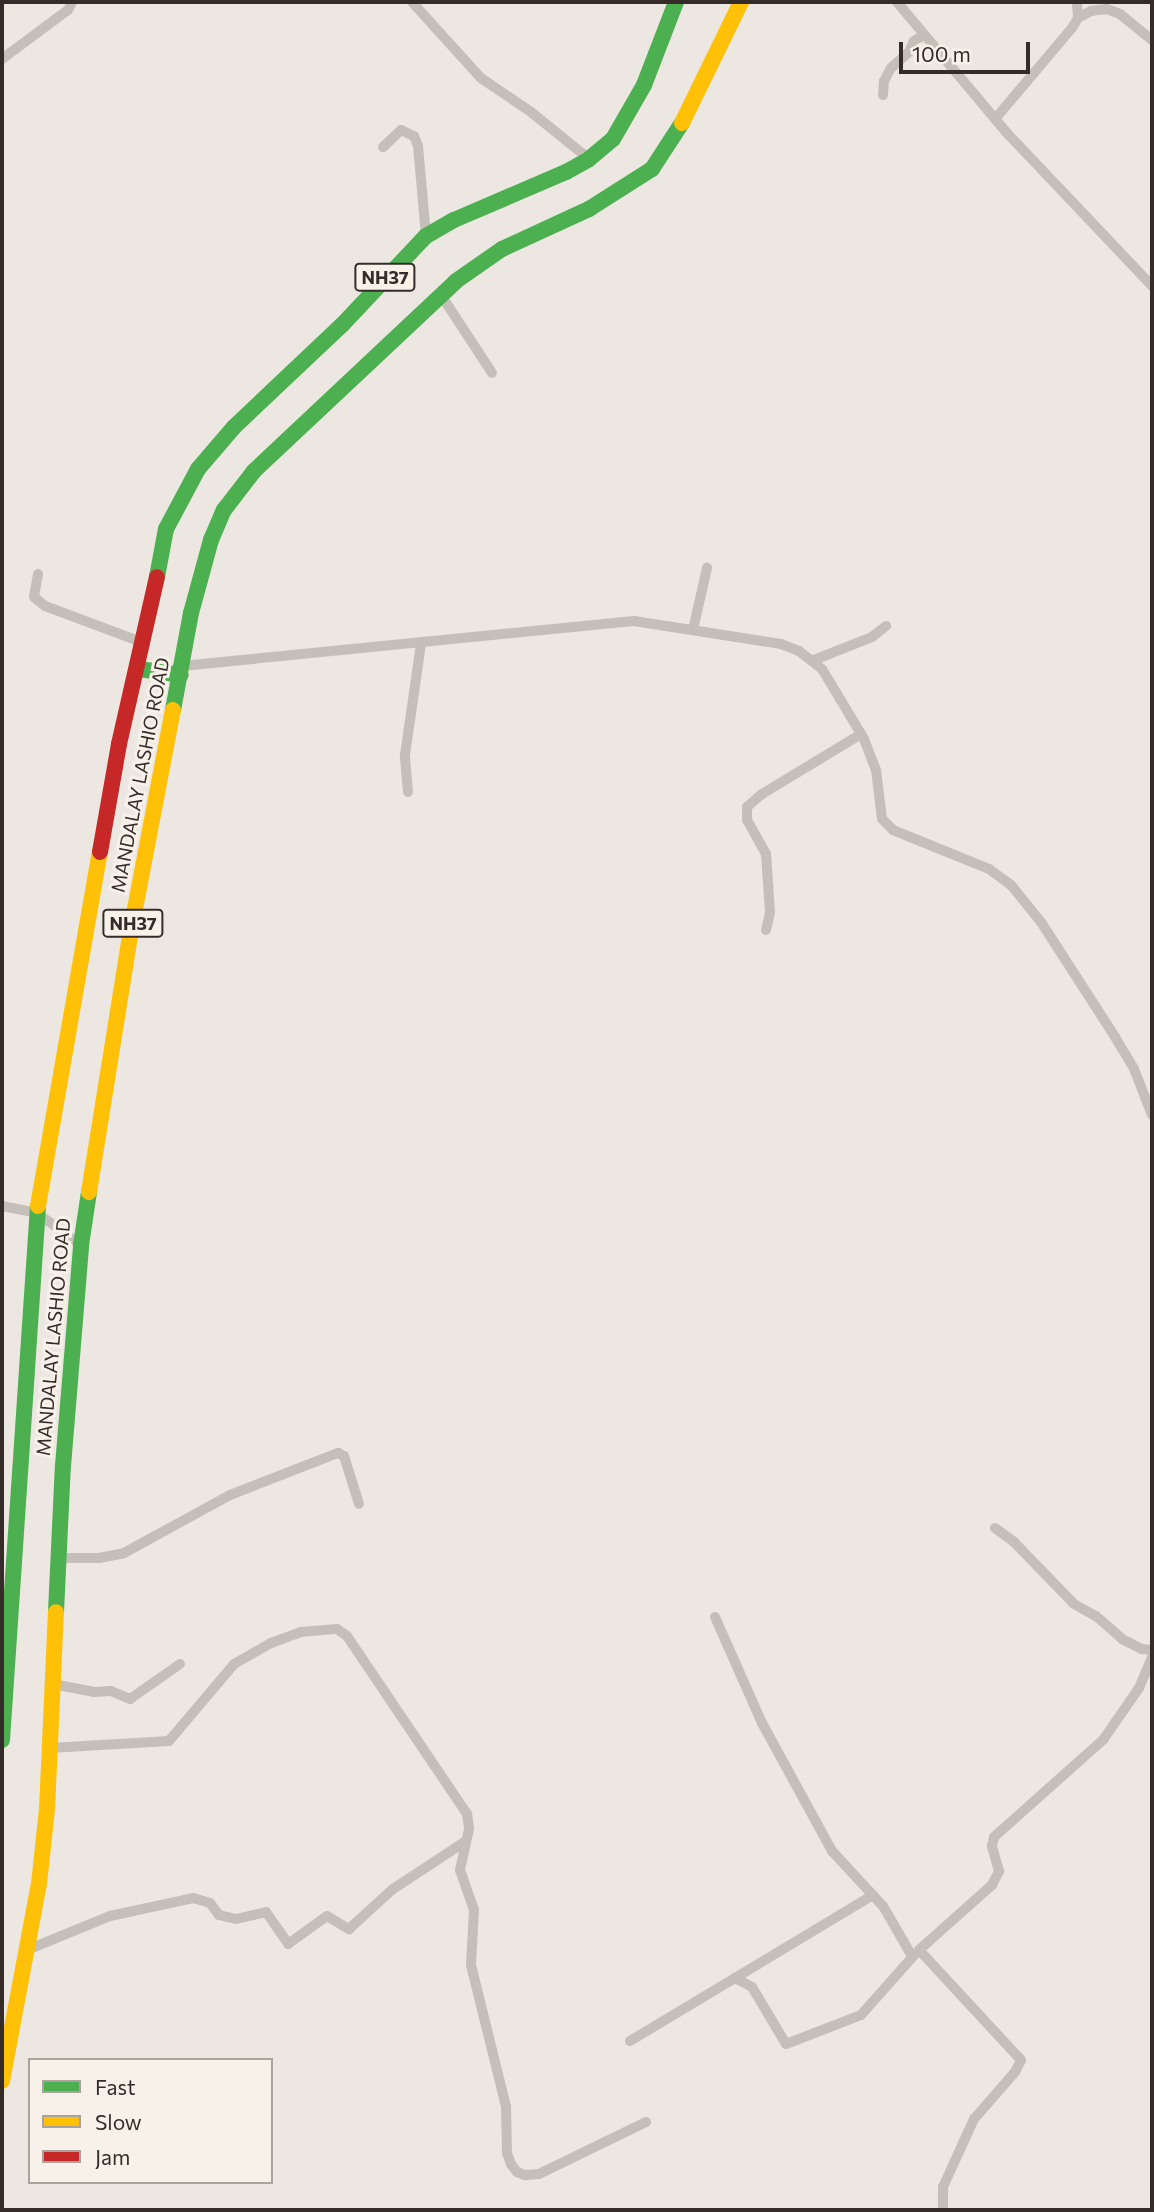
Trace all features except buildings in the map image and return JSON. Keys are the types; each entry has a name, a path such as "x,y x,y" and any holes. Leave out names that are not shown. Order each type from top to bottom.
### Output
{"highway":[{"name":"MANDALAY LASHIO ROAD","path":"2,1740 37,1213 120,744 139,669 166,529 198,469 234,427 342,325 426,236 454,220 589,159 622,128 644,85 676,2"},
{"name":"MANDALAY LASHIO ROAD","path":"2,2081 40,1884 50,1748 63,1466 81,1245 130,935 203,564 224,510 237,490 441,295 502,249 589,209 652,169 677,134 741,2"},
{"path":"139,669 182,671"}],"street":[{"path":"2,59 68,10 72,2"},
{"path":"412,2 481,78 531,112 589,159"},
{"path":"897,2 995,119 1152,286"},
{"path":"1077,2 1077,18"},
{"path":"995,119 1077,18 1091,11 1107,9 1120,14 1152,40"},
{"path":"883,95 884,80 891,68 909,52 914,41 924,36"},
{"path":"383,147 401,130 414,136 418,146 426,236"},
{"path":"441,295 492,373"},
{"path":"693,630 708,568"},
{"path":"37,574 34,597 45,606 144,643"},
{"path":"182,671 634,621 781,644 814,660 861,734 876,770 882,819 893,830 989,869 1011,886 1041,922 1134,1069 1152,1115"},
{"path":"814,660 872,637 886,626"},
{"path":"408,792 405,755 421,644"},
{"path":"766,930 770,912 766,854 747,820 747,807 762,794 861,734"},
{"path":"2,1206 37,1213 81,1245"},
{"path":"60,1558 99,1558 124,1553 230,1495 338,1452 344,1457 359,1504"},
{"path":"995,1528 1014,1542 1065,1597 1122,1639 1142,1649 1152,1650"},
{"path":"715,1617 762,1723 832,1851 873,1895 915,1953 1021,2060 1015,2072 974,2119 943,2187 943,2210"},
{"path":"50,1748 169,1741 234,1664 271,1643 302,1632 337,1629 347,1636 460,1799 467,1814 467,1841 460,1870 474,1910 471,1965 506,2106 511,2164 517,2172 525,2175 539,2174 646,2122"},
{"path":"735,1978 752,1987 786,2044 861,2015 915,1953 992,1885 999,1871 992,1846 995,1838 1103,1740 1139,1688 1152,1657"},
{"path":"53,1684 94,1692 111,1691 130,1699 180,1664"},
{"path":"27,1950 110,1916 193,1898 210,1903 219,1915 236,1919 266,1912 288,1944 327,1916 349,1929 393,1888 467,1841"},
{"path":"630,2041 873,1895"}],"traffic: fast":[{"path":"157,577 166,529 198,469 234,427 342,325 426,236 454,220 566,172 589,159 613,139 644,85 676,2"},
{"path":"173,710 191,613 211,540 224,510 254,471 456,281 502,249 589,209 652,169 682,123"},
{"path":"139,669 181,675"},
{"path":"56,1612 63,1466 81,1245 89,1192"},
{"path":"2,1740 38,1206"}],"traffic: slow":[{"path":"682,123 741,2"},
{"path":"89,1192 130,935 173,710"},
{"path":"38,1206 100,852"},
{"path":"2,2081 39,1884 47,1809 56,1612"}],"traffic: jam":[{"path":"100,852 119,744 157,577"}]}
